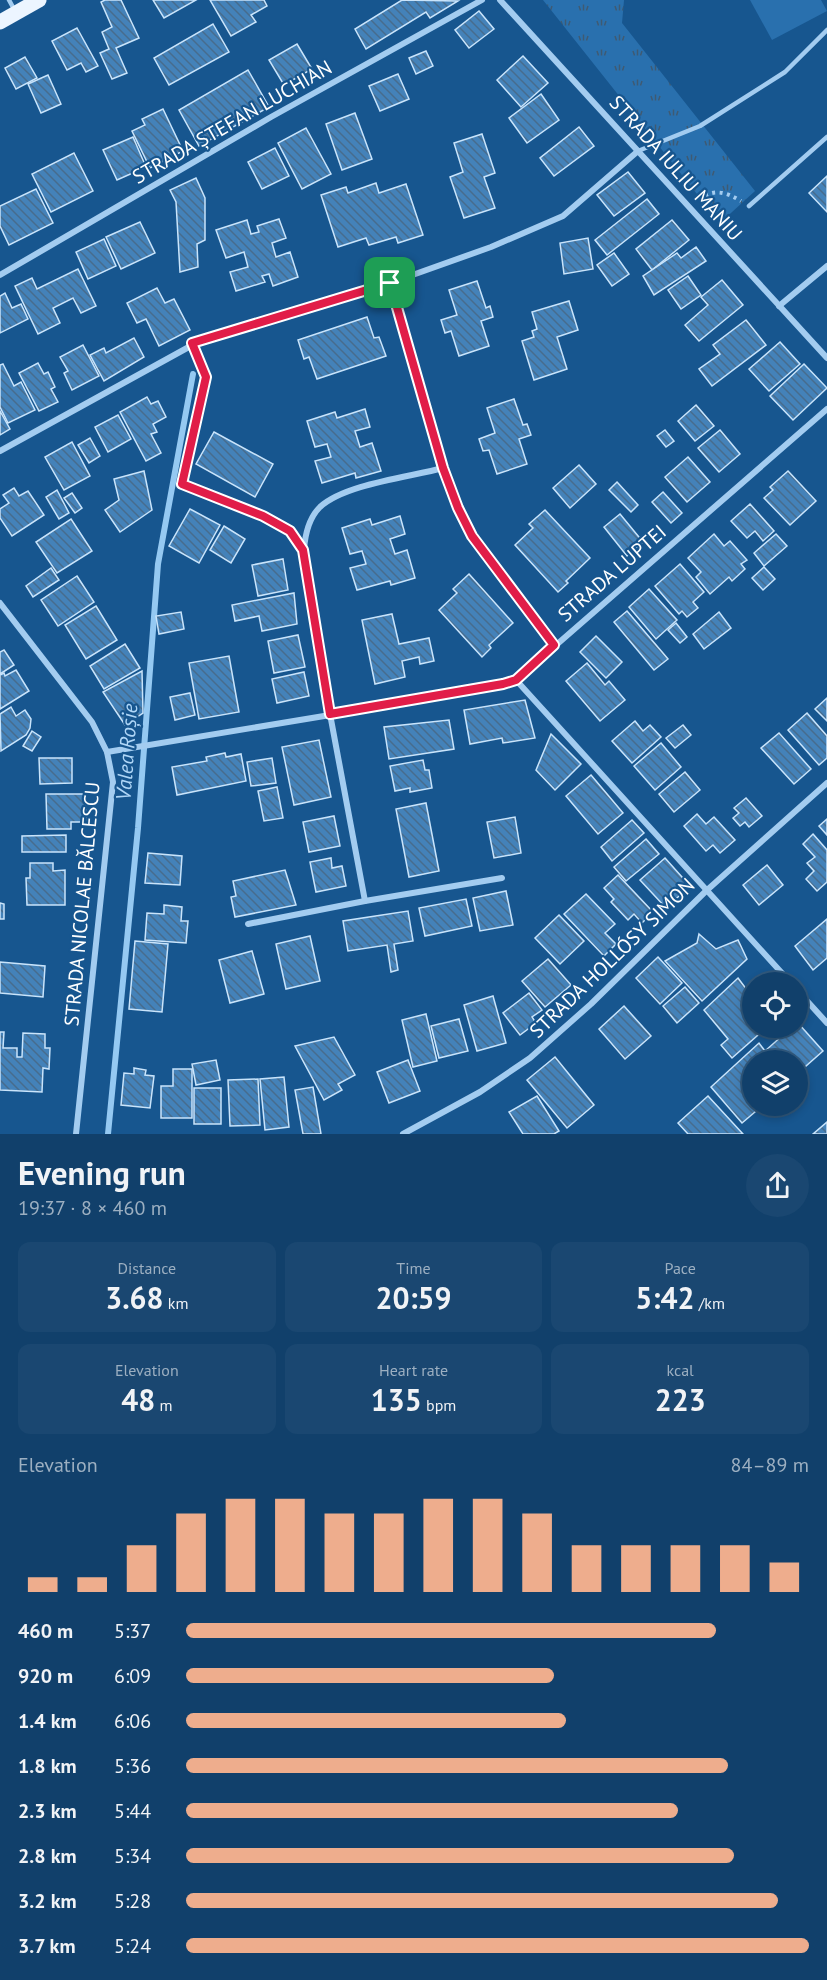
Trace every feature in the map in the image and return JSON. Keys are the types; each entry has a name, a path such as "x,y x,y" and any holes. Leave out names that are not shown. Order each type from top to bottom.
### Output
{"main road":[{"path":"0,22 13,7 39,0"}],"street":[{"name":"STRADA ȘTEFAN LUCHIAN","path":"0,275 271,117 482,0"},
{"name":"STRADA IULIU MANIU","path":"500,0 827,358"},
{"path":"0,451 192,343 390,283 491,247 563,216 638,151"},
{"path":"779,306 827,266"},
{"path":"390,283 443,468 472,536 554,645"},
{"name":"STRADA LUPTEI","path":"107,752 457,694 516,680 827,409"},
{"path":"365,901 330,714 303,550 309,525 320,508 336,496 443,468"},
{"path":"182,484 263,516 290,531 303,550"},
{"name":"STRADA NICOLAE BĂLCESCU","path":"0,603 92,722 107,752 113,782 76,1134"},
{"path":"516,680 781,972"},
{"name":"STRADA HOLLÓSY SIMON","path":"404,1134 480,1092 530,1058 591,1004 706,891 827,783"},
{"path":"248,924 502,878"},
{"path":"808,1002 827,1023"}],"lane":[{"path":"638,151 700,126 785,72 827,30"},
{"path":"749,206 827,137"}],"path":[{"path":"689,207 704,195 713,192 726,192 749,206"},
{"path":"182,484 206,377 192,343"}],"green space":[{"path":"543,0 624,0 622,23 755,191 720,223"},
{"path":"750,0 821,0 827,11 772,40"}],"building":[{"path":"121,0 139,38 116,48 127,73 112,79 100,53 109,49 102,32 112,27 101,2"},
{"path":"153,0 196,0 164,18"},
{"path":"210,0 264,0 267,6 251,15 256,22 231,36"},
{"path":"402,0 458,1 430,18 426,12 366,49 355,29"},
{"path":"479,11 494,29 469,48 455,30"},
{"path":"213,24 229,52 169,85 154,58"},
{"path":"77,28 98,66 86,72 81,63 67,70 52,41"},
{"path":"297,44 312,69 284,85 269,60"},
{"path":"426,51 433,66 416,74 409,58"},
{"path":"523,56 548,83 521,107 497,80"},
{"path":"25,57 37,78 16,89 5,68"},
{"path":"248,70 269,107 199,146 179,110"},
{"path":"398,74 409,99 380,111 369,86"},
{"path":"48,75 61,104 41,113 28,84"},
{"path":"541,94 559,120 527,143 509,118"},
{"path":"163,109 183,151 150,168 132,131 145,125 142,119"},
{"path":"355,113 372,159 342,170 326,124"},
{"path":"579,127 594,146 554,176 540,158"},
{"path":"306,128 331,174 302,189 278,143"},
{"path":"482,134 495,173 484,177 495,208 464,218 450,177 463,172 454,143"},
{"path":"133,137 146,167 117,180 103,150"},
{"path":"275,148 289,176 262,189 248,162"},
{"path":"74,153 93,191 51,212 32,174"},
{"path":"628,172 645,193 614,216 597,195"},
{"path":"827,176 827,212 809,193"},
{"path":"196,178 205,198 205,240 197,244 198,267 180,272 176,202 170,190"},
{"path":"376,183 379,193 406,184 423,235 398,243 396,237 369,245 366,238 338,247 321,195 346,187 348,193"},
{"path":"36,189 53,223 9,245 0,226 0,206"},
{"path":"647,199 659,214 607,255 595,240"},
{"path":"279,219 286,238 272,243 276,257 290,252 298,277 273,286 269,274 262,276 265,282 236,291 230,272 248,267 244,252 226,258 216,230 247,220 251,234 259,232 257,226"},
{"path":"672,220 689,240 652,270 636,249"},
{"path":"140,222 155,253 121,269 106,237"},
{"path":"588,238 593,269 564,274 560,243"},
{"path":"104,239 116,266 88,279 76,252"},
{"path":"696,247 706,261 654,295 643,276 677,253 681,258"},
{"path":"614,253 629,274 612,286 597,265"},
{"path":"78,269 96,306 81,313 73,298 53,308 60,323 38,334 15,286 32,278 37,289"},
{"path":"688,276 701,295 681,309 668,290"},
{"path":"722,280 743,305 699,341 685,325 708,305 701,297"},
{"path":"477,281 486,308 490,306 493,317 481,321 489,346 459,356 451,331 445,333 441,320 457,315 449,290"},
{"path":"157,288 165,303 174,299 190,330 159,346 146,319 137,323 127,303"},
{"path":"5,293 12,308 21,304 28,319 0,333 0,296"},
{"path":"569,301 578,330 557,337 567,369 534,380 522,341 534,337 532,331 537,329 532,312"},
{"path":"367,317 374,338 379,337 386,356 317,379 309,357 304,359 298,340"},
{"path":"746,320 766,345 712,386 699,369 720,354 713,345"},
{"path":"134,338 144,357 104,381 90,355 104,348 106,353"},
{"path":"780,342 800,364 769,391 749,369"},
{"path":"83,345 99,376 72,390 64,373 68,371 60,357"},
{"path":"38,363 44,374 48,372 55,387 51,389 58,402 39,411 19,373"},
{"path":"3,364 14,386 21,382 35,410 8,423 0,407 0,365"},
{"path":"804,364 827,388 793,420 770,396"},
{"path":"147,397 151,404 158,401 166,417 153,424 157,432 151,434 161,453 146,461 120,412"},
{"path":"514,399 523,425 527,424 531,435 519,439 527,464 497,474 489,450 483,451 479,439 495,433 487,408"},
{"path":"696,405 714,426 695,441 678,421"},
{"path":"365,409 370,427 355,431 360,447 372,443 381,471 356,478 355,473 322,483 315,461 331,457 327,444 315,447 307,421 335,412 337,418"},
{"path":"0,411 10,429 0,435"},
{"path":"118,415 131,439 108,452 95,427"},
{"path":"665,430 674,441 666,447 657,436"},
{"path":"720,430 740,454 719,472 698,448"},
{"path":"214,432 273,464 255,497 196,464"},
{"path":"90,438 100,456 89,463 78,445"},
{"path":"72,442 90,476 64,490 45,457"},
{"path":"688,457 710,482 687,502 665,477"},
{"path":"579,465 596,484 570,508 553,488"},
{"path":"144,471 152,510 120,532 105,510 119,500 114,479"},
{"path":"788,471 816,501 790,525 764,498 773,490 770,487"},
{"path":"617,482 638,505 631,512 609,490"},
{"path":"14,488 19,496 28,491 44,515 12,536 0,518 0,509 9,503 3,495"},
{"path":"57,490 69,513 59,519 46,497"},
{"path":"663,492 682,513 671,523 652,502"},
{"path":"72,493 82,508 75,513 64,498"},
{"path":"750,504 774,531 763,541 755,531 747,538 731,521"},
{"path":"190,509 220,525 199,563 169,546"},
{"path":"545,510 590,558 558,592 515,545 533,528 529,524"},
{"path":"620,514 643,542 627,556 604,527"},
{"path":"400,516 405,534 390,539 395,554 407,550 415,578 391,585 390,581 357,590 350,568 366,564 362,551 350,554 342,528 370,519 372,525"},
{"path":"71,519 92,551 57,573 36,542"},
{"path":"224,526 245,539 231,563 210,550"},
{"path":"714,534 724,546 730,541 747,560 741,564 745,569 732,581 729,577 710,594 696,577 701,572 688,558"},
{"path":"776,534 787,546 764,566 754,553"},
{"path":"283,559 288,590 258,596 252,565"},
{"path":"680,564 704,592 693,602 698,608 687,617 682,611 679,614 655,586"},
{"path":"764,567 775,579 763,590 752,578"},
{"path":"51,568 59,580 33,597 26,586"},
{"path":"469,574 513,623 489,645 491,648 482,657 439,610 457,593 453,589"},
{"path":"77,576 94,602 58,626 41,600"},
{"path":"649,589 677,620 656,639 629,607"},
{"path":"294,593 297,624 262,631 259,616 235,621 232,605"},
{"path":"96,606 117,640 86,659 65,625"},
{"path":"627,611 668,659 654,670 614,622"},
{"path":"181,612 184,629 159,634 156,616"},
{"path":"719,612 731,628 704,649 693,634"},
{"path":"392,614 399,644 429,638 434,661 420,664 419,657 402,661 405,677 375,684 362,620"},
{"path":"676,623 687,637 680,643 668,630"},
{"path":"298,635 305,667 274,673 268,641"},
{"path":"596,636 622,662 606,678 580,652"},
{"path":"125,644 140,668 104,689 90,666"},
{"path":"4,650 14,665 0,674 0,652"},
{"path":"229,656 239,712 199,719 189,663"},
{"path":"587,663 605,685 609,681 625,700 600,721 566,681"},
{"path":"16,670 29,691 0,709 0,675 4,673 5,676"},
{"path":"142,671 143,713 125,725 103,692"},
{"path":"304,672 309,696 277,703 272,679"},
{"path":"190,693 195,715 175,720 170,697"},
{"path":"827,698 827,721 815,709"},
{"path":"525,700 535,738 503,743 502,738 470,744 464,710"},
{"path":"11,707 16,716 25,710 31,719 30,728 26,735 1,751 0,714"},
{"path":"807,713 827,736 827,758 819,765 788,730"},
{"path":"449,720 454,749 389,759 384,727"},
{"path":"635,721 643,731 650,725 661,737 632,763 612,741"},
{"path":"683,725 691,735 675,748 666,738"},
{"path":"32,731 41,737 32,751 23,746"},
{"path":"779,733 811,769 794,784 761,748"},
{"path":"551,734 581,764 555,790 536,770"},
{"path":"319,740 331,797 294,805 282,747"},
{"path":"661,743 681,767 655,790 634,766"},
{"path":"225,753 226,757 241,754 246,781 177,795 172,767 207,761 206,757"},
{"path":"39,758 72,758 72,783 40,784"},
{"path":"272,758 276,783 251,786 247,762"},
{"path":"423,760 425,770 429,770 432,788 410,792 410,788 395,791 390,766"},
{"path":"685,772 700,790 674,812 659,794"},
{"path":"591,775 623,813 598,834 566,796"},
{"path":"277,787 283,818 264,821 258,791"},
{"path":"46,794 86,794 86,822 71,822 71,829 47,829"},
{"path":"746,798 762,816 749,827 745,822 740,826 733,818 739,813 734,808"},
{"path":"426,803 439,871 409,877 396,809"},
{"path":"697,814 706,824 714,817 735,840 720,853 713,845 706,851 684,826"},
{"path":"334,816 340,846 309,852 303,822"},
{"path":"515,817 521,853 494,858 487,822"},
{"path":"827,819 827,835 819,826"},
{"path":"632,820 644,833 612,861 601,847"},
{"path":"813,834 827,850 827,882 817,891 806,879 814,871 807,863 815,857 803,844"},
{"path":"66,835 66,852 22,852 22,836"},
{"path":"646,839 659,854 626,881 614,867"},
{"path":"148,853 182,856 180,885 145,883"},
{"path":"331,858 332,868 342,866 346,886 316,892 310,862"},
{"path":"665,858 690,886 666,908 640,880"},
{"path":"30,863 53,863 53,871 65,870 65,905 27,905 26,878 30,878"},
{"path":"767,865 783,885 759,905 743,885"},
{"path":"285,870 296,905 235,917 231,897 236,896 233,881"},
{"path":"618,875 653,912 642,923 634,914 628,920 611,902 614,899 604,888"},
{"path":"506,891 513,925 480,931 473,898"},
{"path":"586,894 615,924 605,933 616,944 604,956 564,914"},
{"path":"466,899 472,926 425,936 419,908"},
{"path":"0,903 4,904 4,919 0,919"},
{"path":"164,905 182,907 181,921 188,921 186,943 145,940 147,913 164,914"},
{"path":"408,911 413,941 394,944 398,970 391,972 387,945 348,951 343,921"},
{"path":"559,915 584,941 560,964 535,938"},
{"path":"827,919 827,958 813,970 795,946"},
{"path":"699,934 716,949 738,940 747,959 702,1001 665,961 697,943"},
{"path":"310,936 320,981 286,989 276,944"},
{"path":"135,941 168,944 162,1012 129,1009"},
{"path":"252,951 264,994 230,1003 219,960"},
{"path":"658,957 682,983 660,1004 636,978"},
{"path":"548,959 571,985 545,1007 522,981"},
{"path":"0,962 45,966 43,997 0,993"},
{"path":"738,978 742,983 742,1038 755,1038 732,1058 721,1045 728,1039 704,1010"},
{"path":"685,987 699,1003 677,1023 663,1006"},
{"path":"529,993 542,1010 532,1017 536,1023 520,1035 503,1013"},
{"path":"493,996 506,1043 477,1051 464,1005"},
{"path":"624,1006 651,1036 625,1059 599,1029"},
{"path":"426,1014 437,1061 413,1067 402,1020"},
{"path":"459,1019 468,1051 439,1058 431,1026"},
{"path":"0,1032 4,1032 3,1048 17,1048 17,1057 22,1057 23,1033 45,1034 45,1048 50,1048 49,1069 43,1068 42,1092 0,1090"},
{"path":"808,1034 823,1051 808,1064 808,1050 766,1050 780,1038 808,1038"},
{"path":"334,1037 355,1075 338,1084 342,1090 324,1100 295,1046"},
{"path":"759,1043 764,1050 751,1050"},
{"path":"555,1057 594,1105 567,1128 527,1080"},
{"path":"742,1059 742,1116 750,1116 742,1123 711,1087"},
{"path":"216,1060 220,1080 196,1085 192,1064"},
{"path":"408,1060 420,1091 389,1103 377,1072"},
{"path":"134,1068 146,1070 145,1075 154,1076 150,1108 121,1105 124,1073 134,1074"},
{"path":"173,1069 192,1069 192,1118 161,1118 161,1086 173,1086"},
{"path":"284,1077 289,1127 265,1130 260,1079"},
{"path":"258,1079 260,1125 230,1126 228,1080"},
{"path":"313,1087 321,1134 303,1134 295,1090"},
{"path":"194,1088 221,1088 221,1124 194,1124"},
{"path":"537,1096 559,1131 554,1134 523,1134 509,1112"},
{"path":"708,1096 743,1134 688,1134 678,1123"},
{"path":"827,1122 827,1134 813,1134"}],"waterway":[{"name":"Valea Roșie","path":"108,1134 138,828 158,564 193,374"}],"route":[{"path":"390,283 443,468 458,508 472,536 554,645 516,680 457,694 330,714 303,550 290,531 263,516 182,484 206,377 192,343 390,283"}]}
